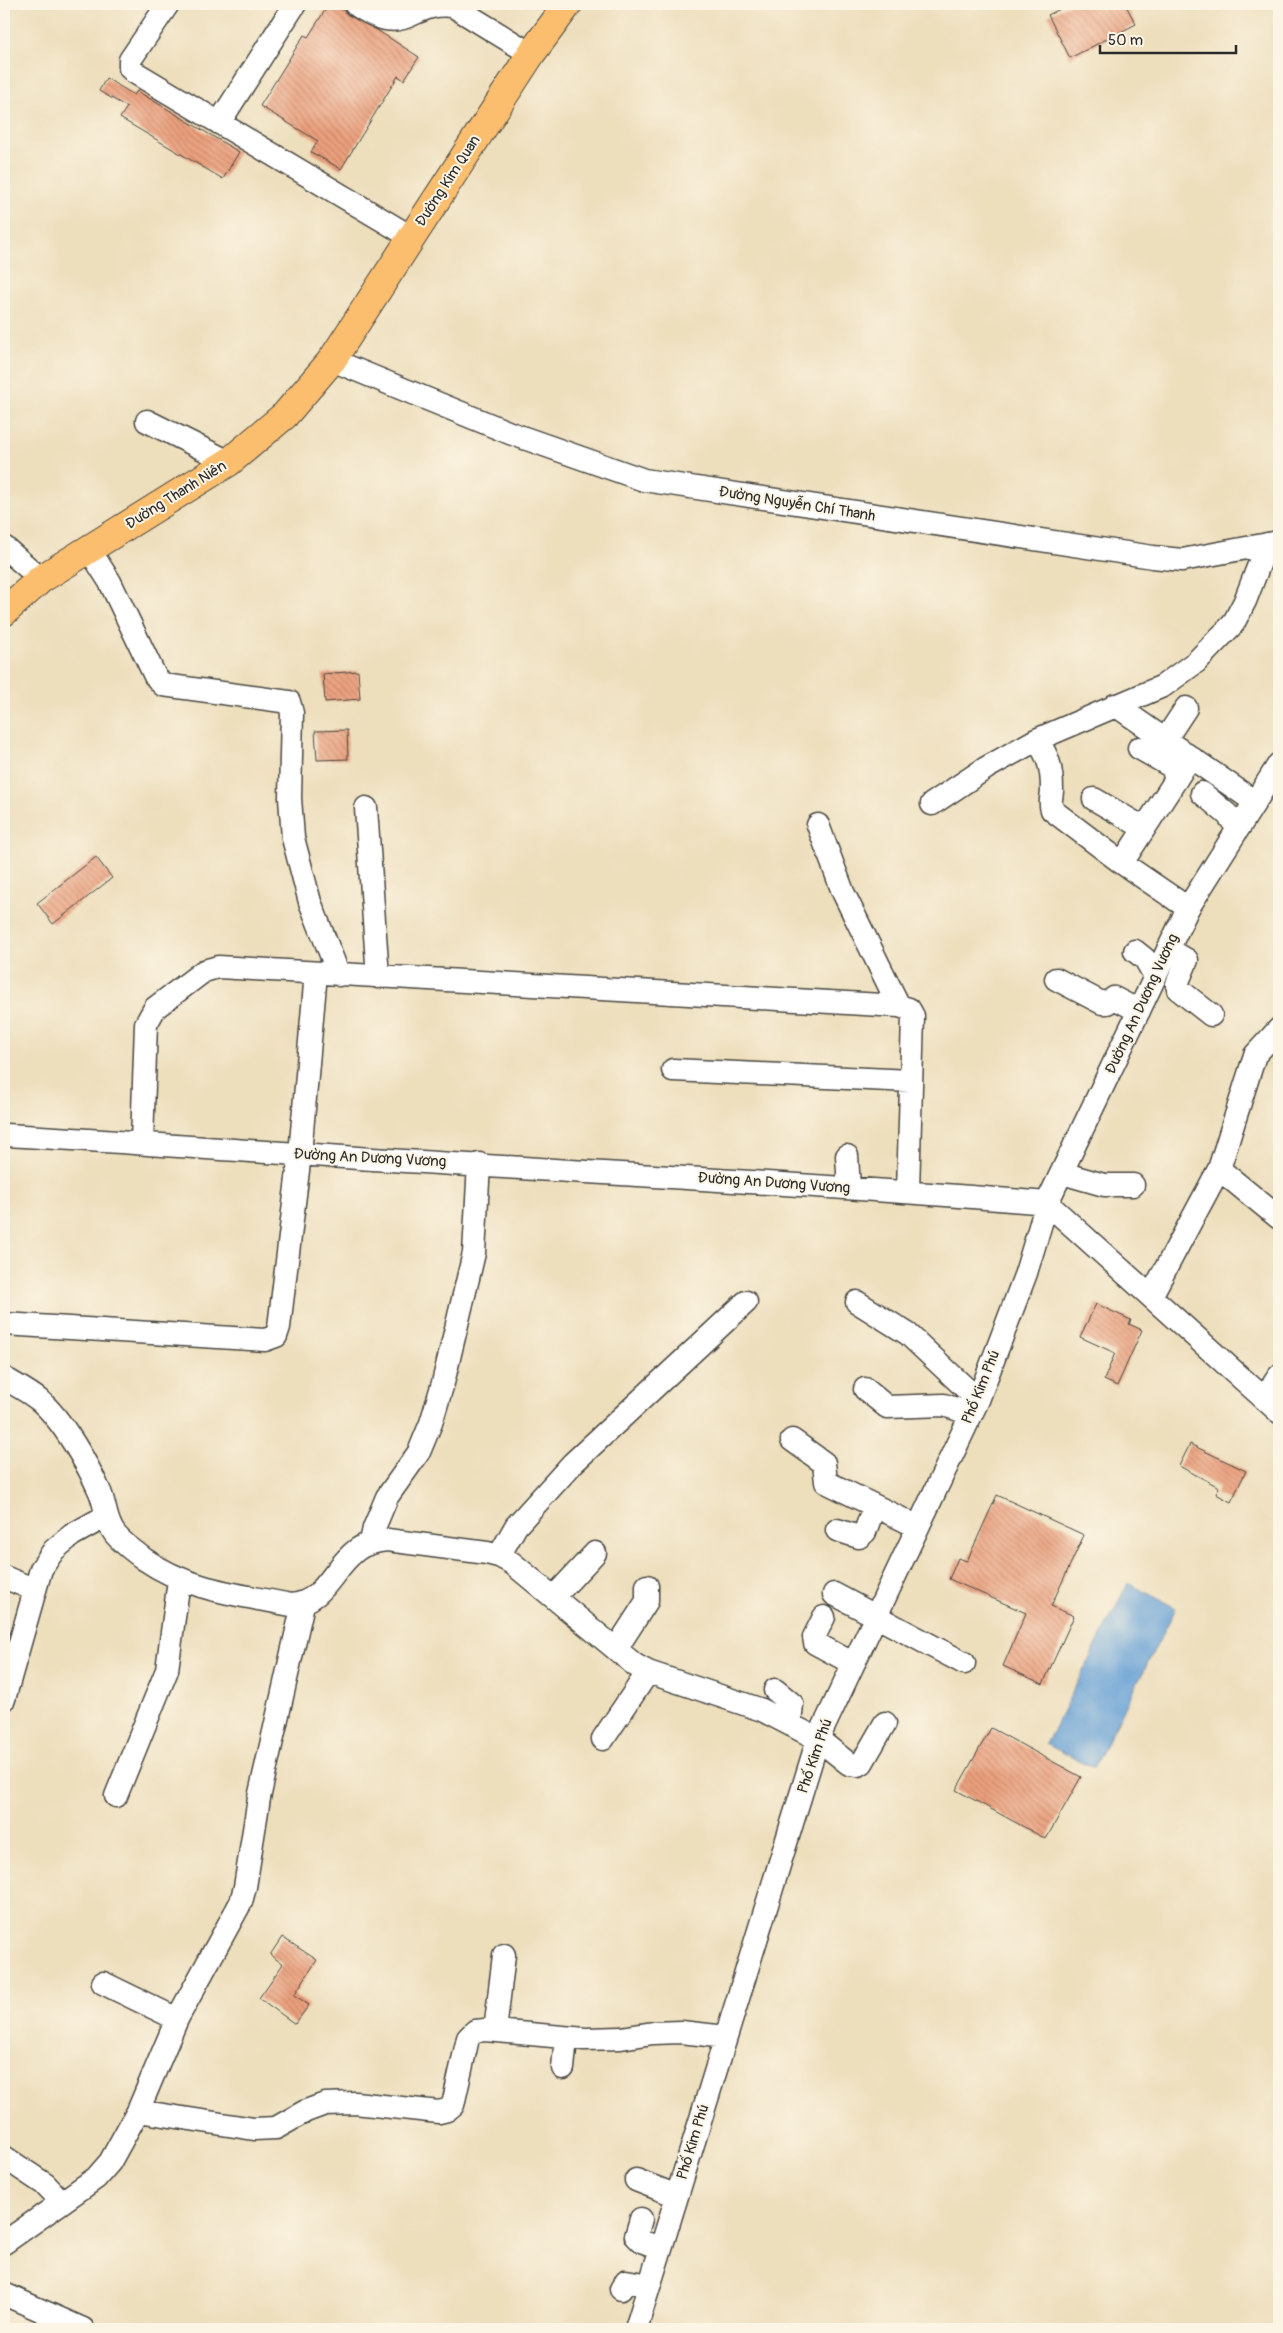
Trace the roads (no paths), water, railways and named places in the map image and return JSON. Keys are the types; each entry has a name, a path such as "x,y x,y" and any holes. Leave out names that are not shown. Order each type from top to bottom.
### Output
{"main road":[{"name":"Đường Kim Quan","path":"332,360 531,54 568,4"},
{"name":"Đường Thanh Niên","path":"4,612 41,579 229,462 285,415 332,360"}],"street":[{"path":"168,4 130,60 130,68 134,72 411,237"},
{"path":"219,123 295,4"},
{"path":"355,4 381,19 391,20 407,18 441,4 453,6 531,54"},
{"name":"Đường Nguyễn Chí Thanh","path":"332,360 510,433 644,480 969,531 1182,560 1273,543"},
{"path":"148,421 229,462"},
{"path":"932,804 986,768 1036,740 1163,686 1196,662 1233,624 1273,543"},
{"path":"4,547 41,579"},
{"path":"89,550 110,582 155,676 163,685 289,702 292,713 290,798 293,838 310,902 338,975"},
{"path":"1115,705 1255,802"},
{"path":"1165,740 1186,708"},
{"path":"1036,740 1046,751 1050,762 1052,793 1049,803 1052,810 1122,863 1188,908"},
{"path":"1139,748 1172,767 1176,780"},
{"path":"1122,863 1190,758"},
{"name":"Đường An Dương Vương","path":"4,1135 142,1142 300,1154 908,1191 1047,1203 1188,908 1279,764"},
{"path":"1202,793 1228,815 1238,829"},
{"path":"1094,799 1136,824 1148,822"},
{"path":"366,808 378,977"},
{"path":"818,825 843,892 899,1006"},
{"path":"1168,949 1187,960 1177,984 1178,990 1211,1015"},
{"path":"1135,951 1145,959 1155,976"},
{"path":"142,1142 146,1024 155,1008 204,972 218,967 899,1006 908,1009 913,1016 908,1191"},
{"path":"4,1324 265,1340 276,1336 279,1327 300,1154 316,973"},
{"path":"1056,979 1102,1004 1114,998 1139,1010"},
{"path":"1151,1296 1219,1169 1250,1065 1255,1055 1279,1029"},
{"path":"673,1070 911,1081"},
{"path":"847,1156 849,1188"},
{"path":"371,1542 374,1528 386,1497 419,1452 431,1423 443,1383 474,1253 479,1164"},
{"path":"1219,1169 1279,1218"},
{"path":"1062,1173 1104,1185 1133,1186"},
{"path":"1047,1203 1272,1405 1279,1376"},
{"name":"Phố Kim Phú","path":"636,2329 818,1739 852,1662 876,1617 975,1407 1026,1273 1047,1203"},
{"path":"500,1556 516,1526 573,1463 746,1302"},
{"path":"858,1302 908,1334 975,1407"},
{"path":"4,1378 40,1401 68,1435 100,1493 106,1516 115,1533 128,1548 163,1572 179,1580 201,1587 264,1600 291,1605 303,1604 314,1598 357,1550 371,1542 387,1540 486,1552 512,1562 635,1665 648,1672 744,1702 818,1739 849,1764 858,1765 862,1763 885,1723"},
{"path":"866,1389 887,1407 944,1405 975,1407"},
{"path":"792,1440 824,1462 826,1482 918,1527"},
{"path":"837,1530 859,1536 865,1532 874,1507"},
{"path":"4,1699 41,1569 54,1550 72,1535 106,1516"},
{"path":"554,1597 596,1552"},
{"path":"4,1577 35,1590"},
{"path":"116,1796 167,1670 179,1580"},
{"path":"616,1649 647,1601 646,1586"},
{"path":"834,1594 964,1663"},
{"path":"4,2243 96,2178 110,2162 138,2111 178,2019 241,1902 245,1887 255,1816 303,1604"},
{"path":"824,1617 814,1637 815,1643 852,1662"},
{"path":"603,1738 648,1672"},
{"path":"775,1690 792,1704 790,1724"},
{"path":"495,2031 504,1955"},
{"path":"103,1983 178,2019"},
{"path":"138,2111 254,2129 276,2128 306,2111 325,2104 355,2103 440,2112 447,2110 453,2105 468,2038 475,2031 585,2039 621,2038 662,2032 726,2037"},
{"path":"563,2068 566,2038"},
{"path":"4,2157 46,2185 62,2202"},
{"path":"636,2180 677,2196"},
{"path":"641,2219 636,2236 641,2241 660,2248"},
{"path":"621,2289 626,2281 649,2285"},
{"path":"4,2294 82,2329"}],"water":[{"path":"1128,1583 1176,1608 1094,1768 1046,1744"}]}
